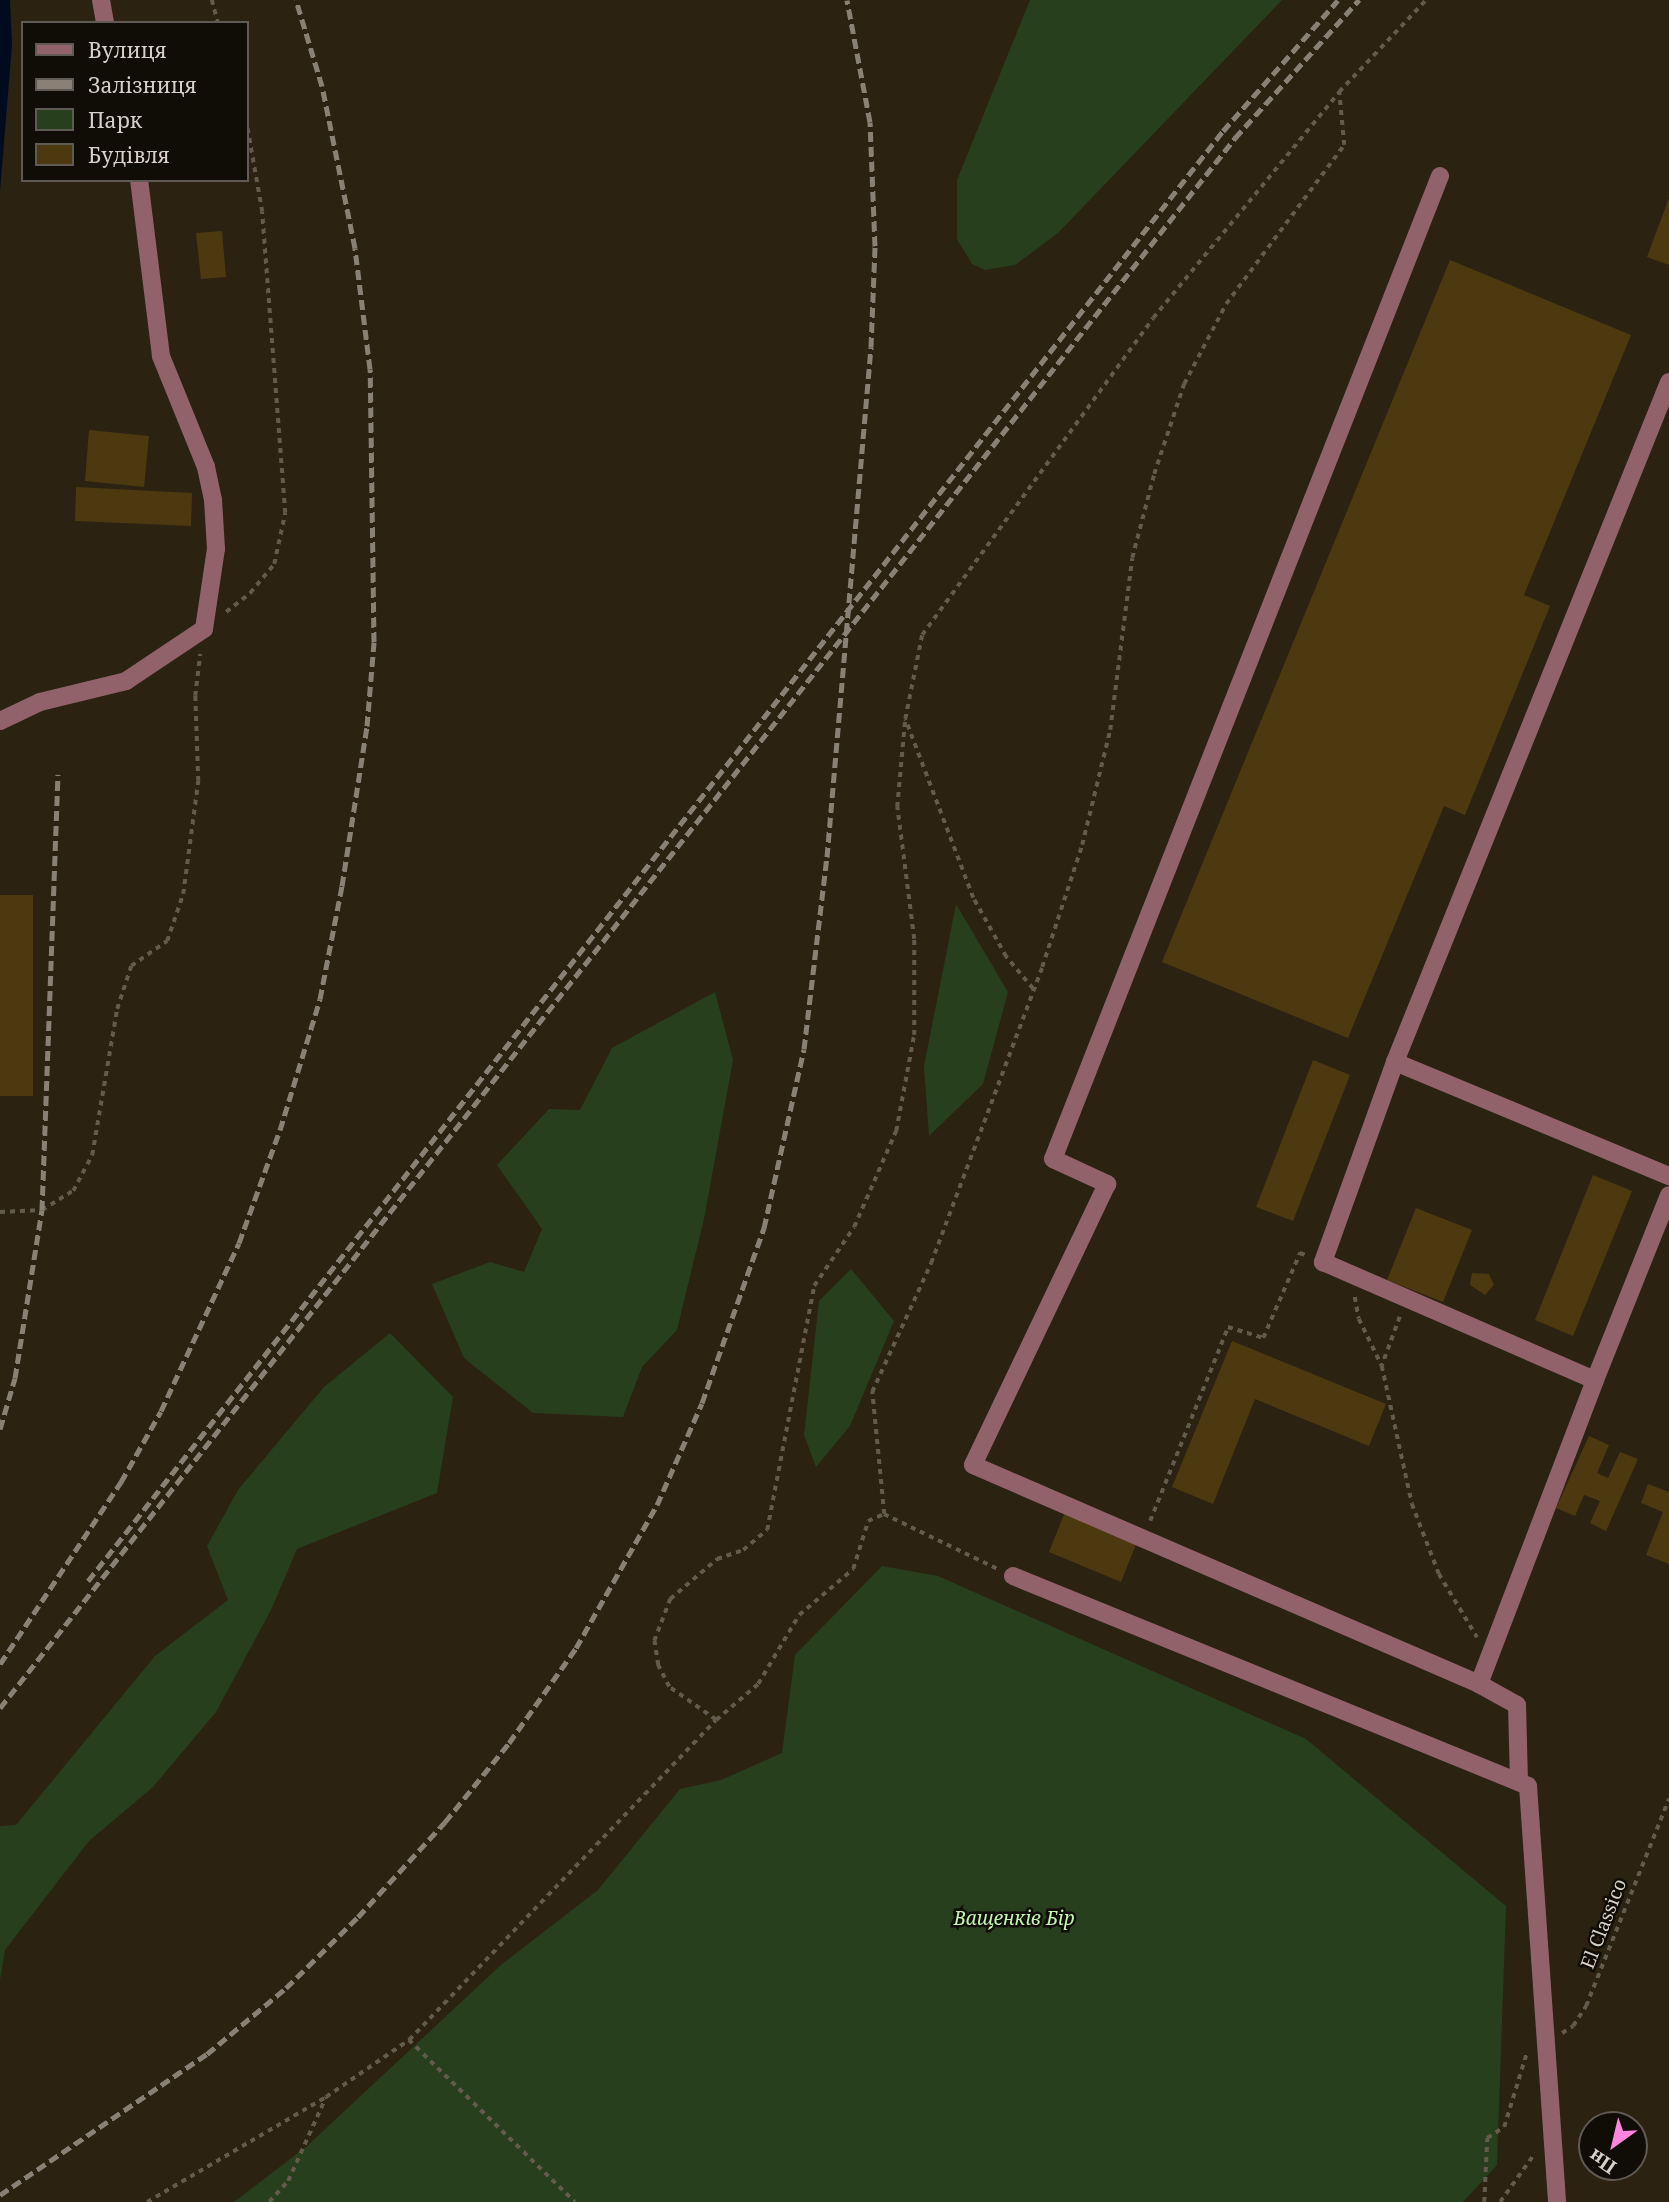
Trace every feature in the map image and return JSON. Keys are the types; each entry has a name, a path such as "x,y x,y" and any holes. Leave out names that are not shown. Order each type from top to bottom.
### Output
{"street":[{"path":"101,0 106,21"},
{"path":"1440,176 1053,1159 1107,1184 973,1465 1479,1684 1517,1705 1519,1782"},
{"path":"0,721 40,702 126,681 204,629 216,549 212,500 206,467 160,356 139,182"},
{"path":"1595,1380 1323,1262 1395,1062 1669,382"},
{"path":"1395,1062 1669,1176"},
{"path":"1479,1684 1669,1195"},
{"path":"1013,1576 1528,1786 1537,2043 1557,2202"}],"path":[{"path":"212,0 217,21"},
{"path":"716,1720 669,1687 658,1665 654,1641 670,1599 717,1559 743,1550 767,1530 814,1286 854,1227 896,1131 914,1035 914,939 897,807 905,719 922,635 1153,318 1339,92 1426,0"},
{"path":"884,1514 872,1392 931,1263 1034,990 1082,845 1110,730 1132,558 1180,397 1226,304 1344,145 1339,92"},
{"path":"0,1212 42,1210 73,1191 92,1155 117,1009 131,966 167,941 183,894 198,781 195,696 204,629 250,593 274,564 285,513 262,212 248,133"},
{"path":"905,719 973,898 1006,957 1034,990"},
{"path":"1143,1539 1228,1327 1263,1338 1300,1253 1323,1262"},
{"path":"1351,1274 1359,1319 1382,1366 1412,1504 1439,1574 1489,1656"},
{"path":"1382,1366 1407,1299"},
{"path":"147,2202 326,2096 409,2040 716,1720 758,1684 799,1615 853,1569 868,1521 884,1514"},
{"path":"884,1514 926,1538 1013,1576"},
{"name":"El Classico","path":"1537,2043 1573,2026 1586,2006 1669,1799"},
{"path":"409,2040 575,2202"},
{"path":"1529,2065 1537,2043"},
{"path":"1483,2202 1487,2138 1504,2127 1537,2043"},
{"path":"269,2202 288,2181 326,2096"},
{"path":"1500,2202 1535,2153 1535,2141"}],"green space":[{"path":"1030,0 1282,0 1058,233 1015,265 985,270 972,264 957,239 957,180"},
{"path":"956,904 1008,992 983,1084 929,1136 924,1066"},
{"path":"715,992 733,1060 704,1219 677,1330 642,1367 623,1417 533,1413 464,1358 432,1284 490,1262 524,1272 542,1229 497,1165 549,1109 580,1110 612,1048"},
{"path":"851,1269 894,1321 850,1426 816,1467 804,1435 819,1301"},
{"path":"390,1333 453,1397 437,1493 297,1549 271,1610 216,1712 153,1787 89,1841 5,1950 0,1980 0,1826 16,1825 155,1656 228,1600 207,1546 238,1490 324,1387"},
{"name":"Ващенків Бір","path":"882,1566 938,1576 1306,1739 1506,1906 1497,2165 1463,2202 234,2202 307,2146 502,1964 598,1890 680,1789 721,1780 782,1753 795,1655"}],"water":[{"path":"0,0 10,0 12,45 0,191"}],"building":[{"path":"1669,198 1669,265 1647,257"},
{"path":"222,231 226,277 201,279 196,233"},
{"path":"1450,260 1631,335 1524,595 1550,606 1465,815 1444,806 1348,1038 1162,962"},
{"path":"89,430 149,436 144,487 85,481"},
{"path":"76,487 192,493 191,526 75,521"},
{"path":"0,895 33,895 33,1096 0,1096"},
{"path":"1313,1060 1350,1075 1293,1221 1256,1207"},
{"path":"1593,1175 1632,1191 1573,1336 1535,1320"},
{"path":"1416,1208 1472,1230 1443,1302 1387,1280"},
{"path":"1472,1273 1489,1274 1494,1285 1485,1295 1470,1285"},
{"path":"1232,1341 1386,1404 1369,1446 1255,1399 1213,1504 1172,1487"},
{"path":"1589,1436 1609,1445 1597,1473 1608,1478 1620,1452 1638,1459 1606,1531 1590,1523 1600,1501 1584,1495 1575,1516 1556,1508"},
{"path":"1648,1484 1669,1492 1669,1564 1646,1555 1663,1512 1641,1503"},
{"path":"1065,1512 1137,1542 1121,1582 1049,1552"}],"railway":[{"path":"0,1664 121,1482 161,1411 239,1243 280,1130 320,999 342,886 367,726 374,642 370,369 355,248 322,86 296,0"},
{"path":"0,2195 207,2054 286,1988 358,1917 445,1822 509,1743 576,1648 657,1505 702,1403 764,1228 804,1049 827,857 871,347 875,246 870,122 847,0"},
{"path":"88,1581 1223,131 1338,0"},
{"path":"0,1708 1235,138 1359,0"},
{"path":"0,1429 15,1378 42,1210 58,774"}]}
